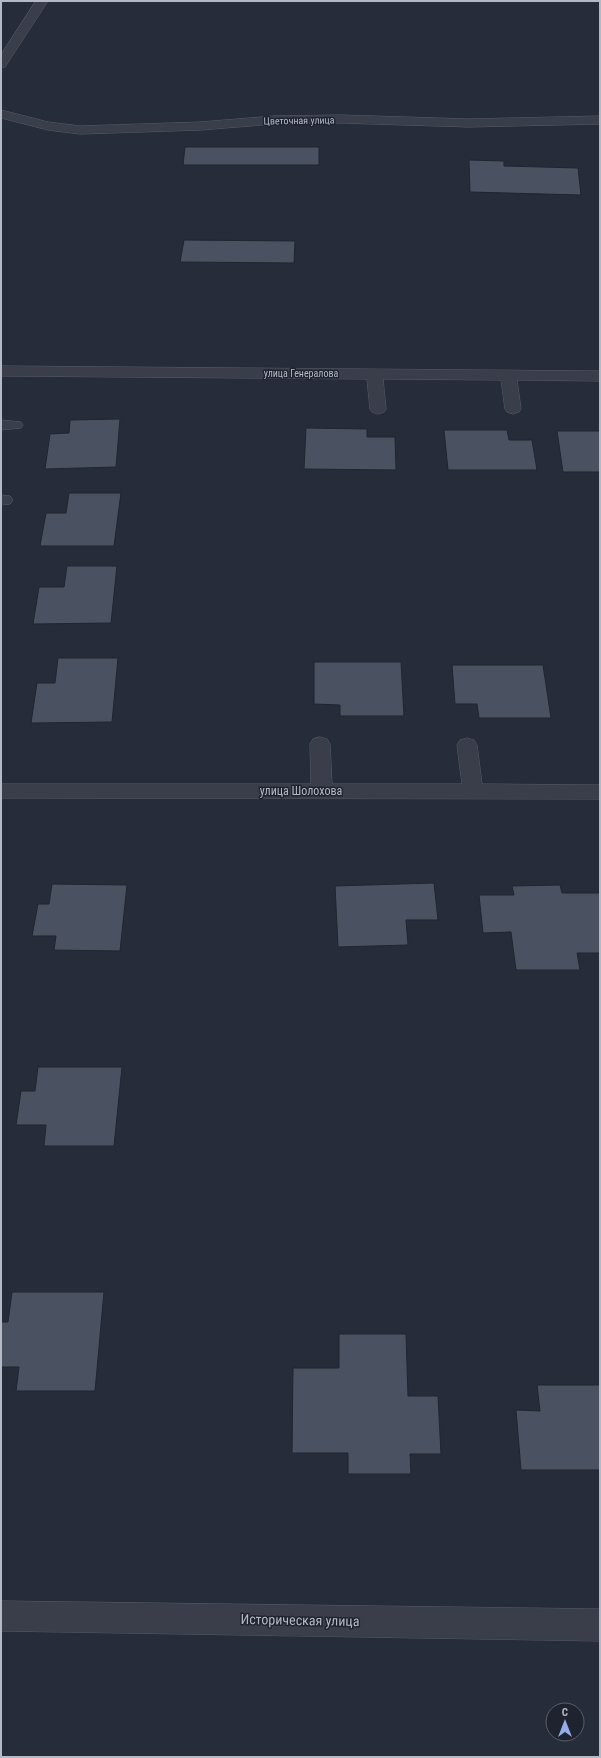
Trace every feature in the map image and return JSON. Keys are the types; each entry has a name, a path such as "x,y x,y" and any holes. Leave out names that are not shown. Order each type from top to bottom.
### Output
{"street":[{"path":"1,64 42,1"},
{"name":"Цветочная улица","path":"1,114 48,126 80,130 201,126 274,120 340,119 469,123 600,120"},
{"name":"улица Генералова","path":"1,371 600,376"},
{"path":"375,374 378,409"},
{"path":"508,375 513,409"},
{"path":"320,744 322,791"},
{"path":"467,745 473,792"},
{"name":"улица Шолохова","path":"1,791 600,792"},
{"name":"Историческая улица","path":"1,1616 600,1625"}],"building":[{"path":"185,147 319,147 319,165 183,165"},
{"path":"469,160 504,161 504,166 578,168 581,195 470,192"},
{"path":"184,240 295,241 294,263 180,262"},
{"path":"120,419 116,467 45,469 50,434 69,433 70,420"},
{"path":"306,428 367,429 367,437 395,437 396,470 304,469"},
{"path":"444,430 507,430 509,440 532,440 537,470 448,470"},
{"path":"557,431 600,431 600,472 563,472"},
{"path":"69,493 121,493 114,546 40,546 46,513 66,513"},
{"path":"67,566 117,566 111,623 33,624 39,587 64,587"},
{"path":"58,658 118,658 112,722 31,723 37,683 55,683"},
{"path":"314,662 401,662 404,716 340,716 340,705 314,704"},
{"path":"452,665 543,665 551,718 479,718 477,704 455,704"},
{"path":"434,883 438,920 406,920 408,945 338,947 335,886"},
{"path":"52,884 127,885 120,951 54,950 56,936 32,936 38,904 49,904"},
{"path":"560,885 562,893 600,893 600,953 577,953 580,970 516,970 511,932 483,933 479,895 514,895 512,886"},
{"path":"38,1067 122,1067 114,1146 44,1146 46,1125 16,1125 21,1091 35,1091"},
{"path":"12,1292 104,1292 95,1391 16,1391 19,1367 1,1367 1,1322 8,1322"},
{"path":"339,1334 406,1334 408,1396 438,1396 441,1454 410,1454 411,1474 348,1474 348,1453 292,1453 293,1368 339,1368"},
{"path":"537,1385 600,1385 600,1470 521,1470 516,1410 540,1411"}]}
